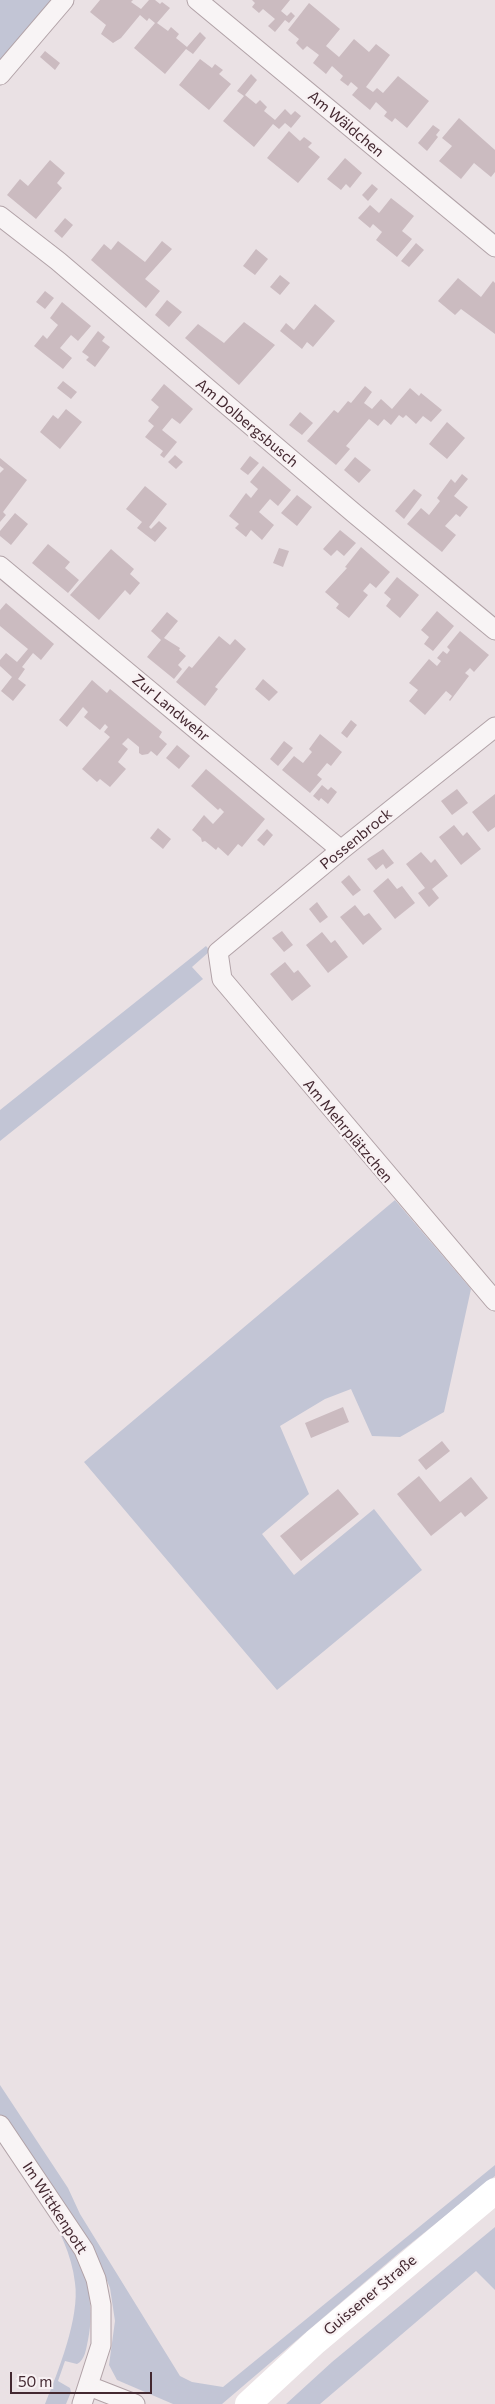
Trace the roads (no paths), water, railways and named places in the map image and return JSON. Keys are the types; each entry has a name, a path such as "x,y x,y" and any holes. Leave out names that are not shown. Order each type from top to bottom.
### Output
{"street":[{"path":"0,74 64,0"},
{"name":"Am Wäldchen","path":"196,0 495,247"},
{"name":"Am Dolbergsbusch","path":"0,216 58,261 354,514 495,630"},
{"name":"Zur Landwehr","path":"0,566 341,850"},
{"name":"Possenbrock","path":"218,952 341,850 495,727"},
{"name":"Am Mehrplätzchen","path":"218,952 222,979 495,1301"},
{"name":"Im Wittkenpott","path":"0,2125 84,2250 96,2279 100,2306 101,2345 89,2386"},
{"name":"Guissener Straße","path":"248,2404 315,2342 495,2191"},
{"path":"82,2404 89,2386 135,2404"}]}
